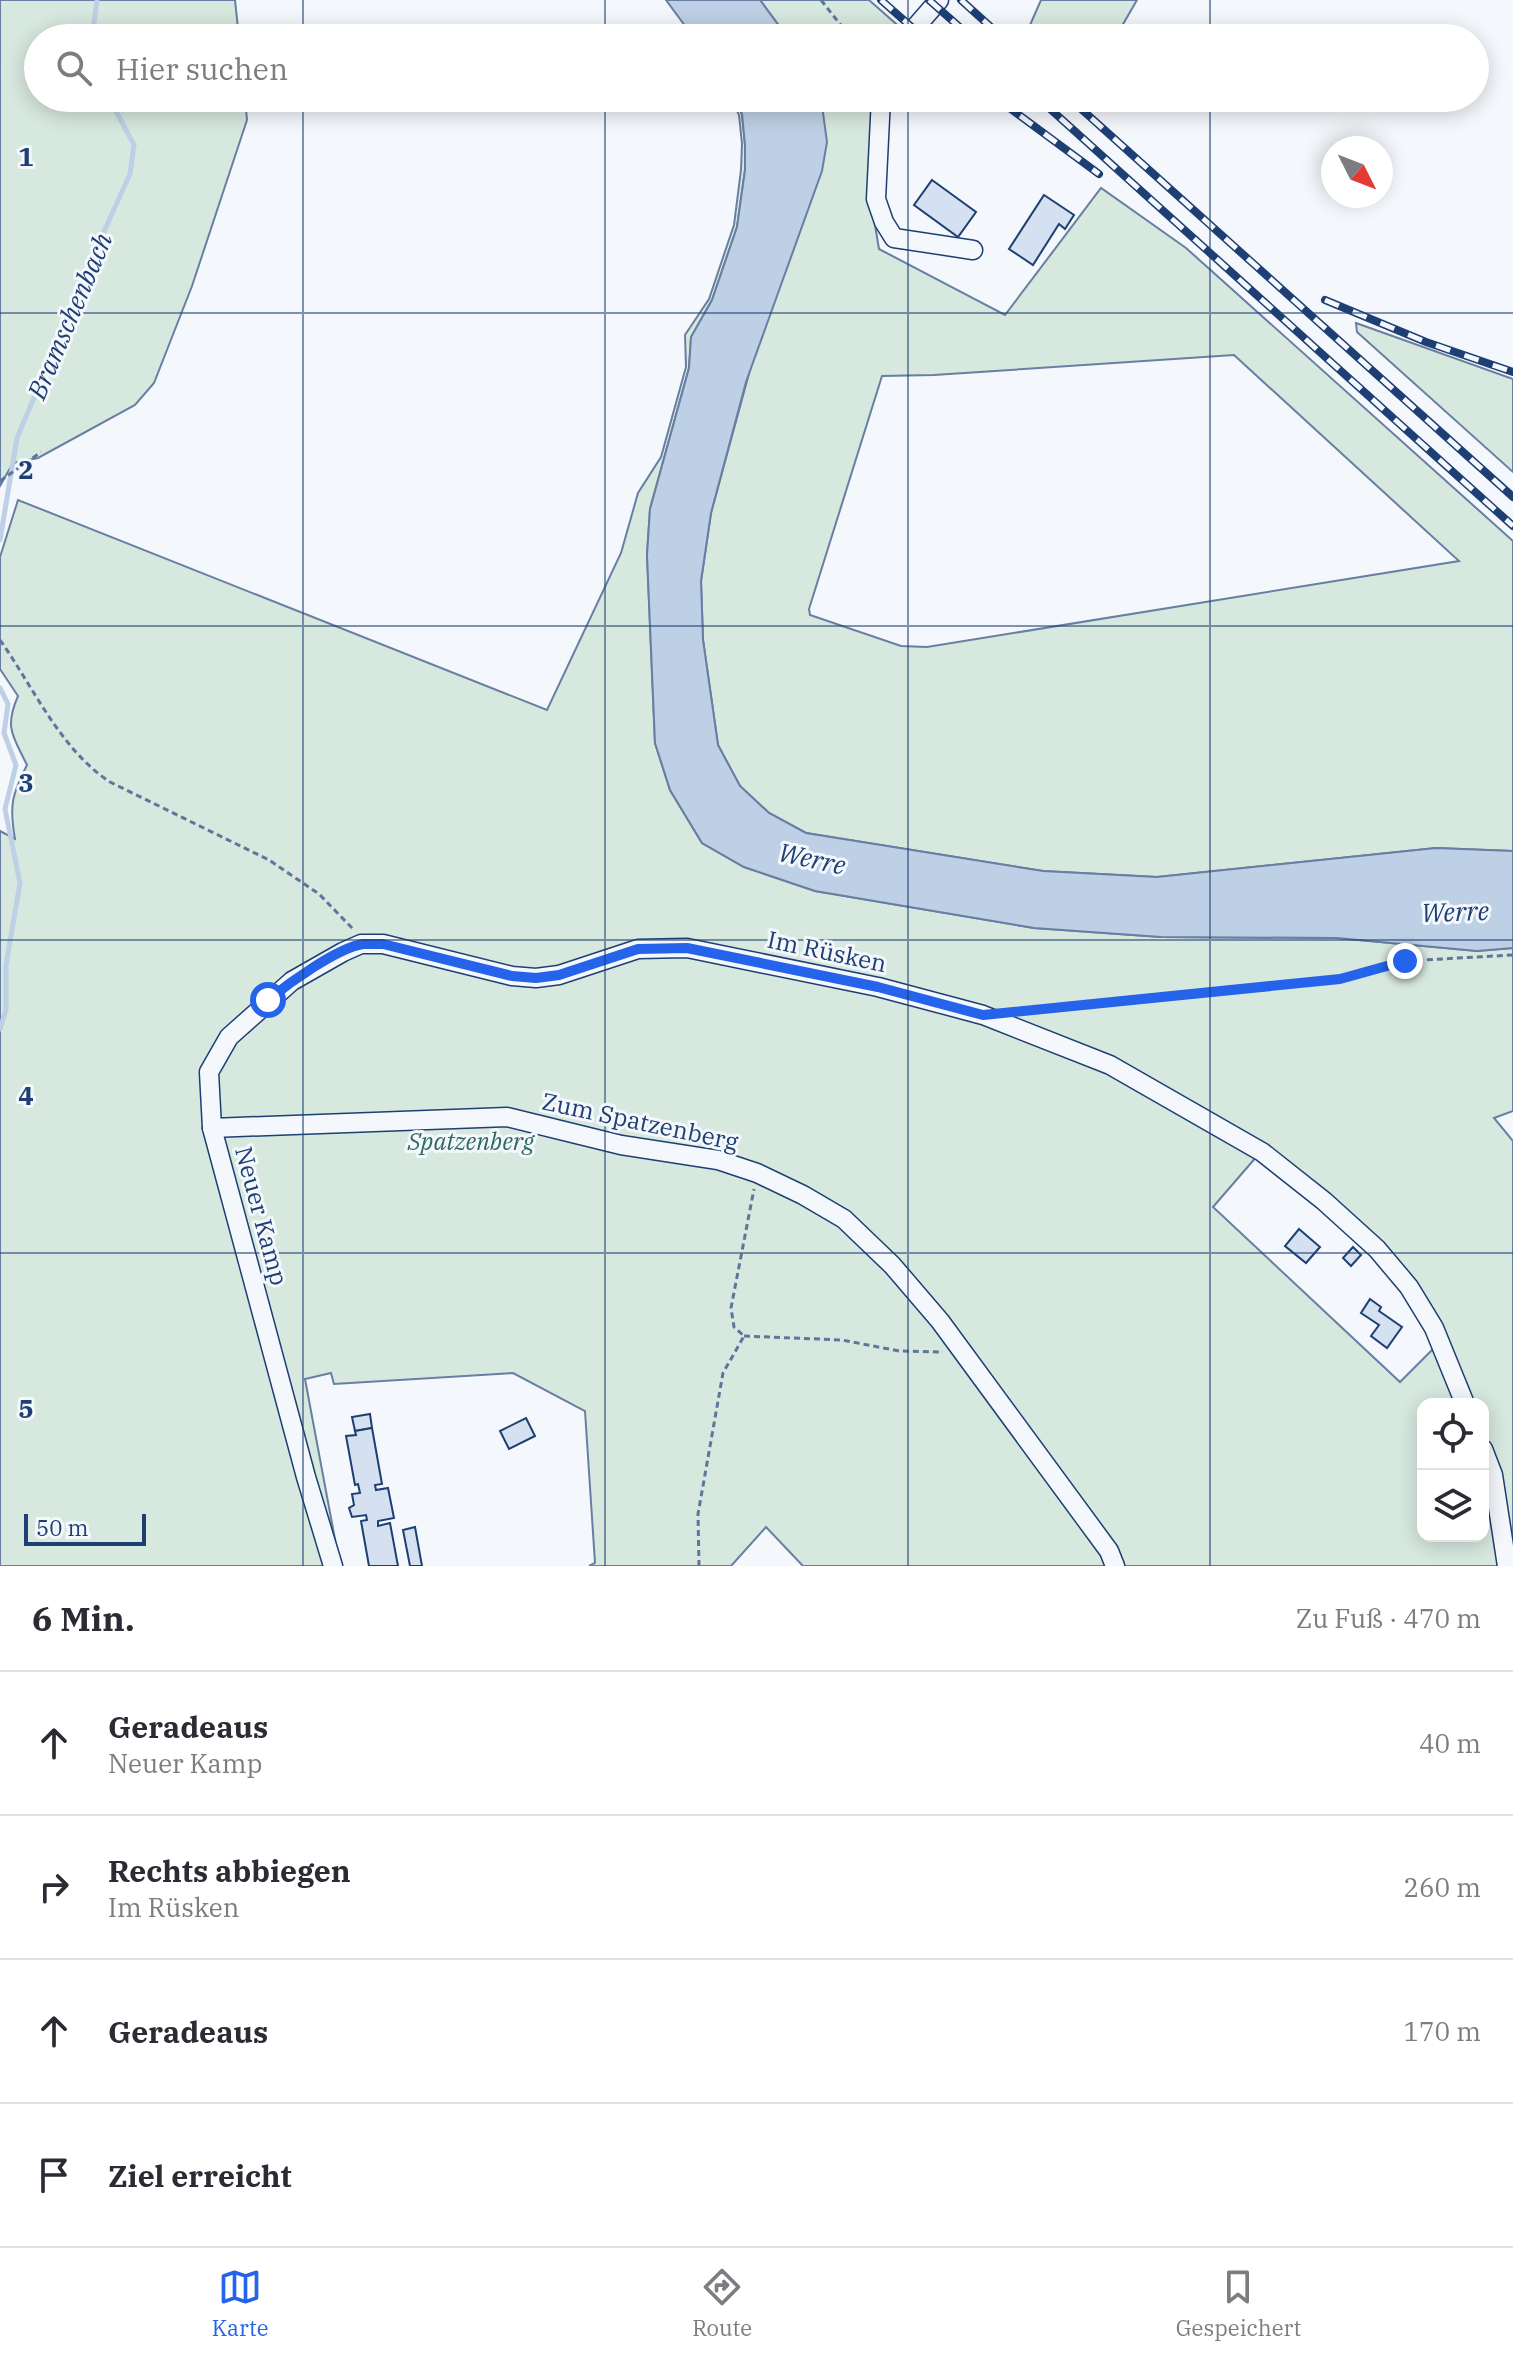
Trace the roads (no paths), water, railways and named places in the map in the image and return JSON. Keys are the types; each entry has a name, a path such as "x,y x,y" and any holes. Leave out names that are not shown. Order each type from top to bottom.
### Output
{"street":[{"path":"918,24 939,0"},
{"path":"880,112 876,199 894,238 973,250"},
{"name":"Neuer Kamp","path":"333,1566 212,1128 209,1072 229,1037 292,981 361,944"},
{"name":"Im Rüsken","path":"361,944 383,944 512,976 536,978 559,975 638,949 687,948 878,987 983,1015 1110,1065 1262,1152 1324,1201 1377,1249 1409,1287 1434,1328 1463,1398"},
{"name":"Zum Spatzenberg","path":"212,1128 507,1117 621,1145 718,1160 757,1173 803,1195 844,1219 892,1265 962,1352 1109,1551 1115,1566"},
{"path":"1489,1465 1507,1566"}],"water":[{"path":"666,0 760,0 778,24 684,24"},
{"name":"Werre","path":"823,112 827,142 822,171 746,382 711,513 701,581 703,640 718,745 740,786 769,813 806,833 1043,871 1157,877 1436,848 1513,851 1513,948 1477,951 1337,938 1161,937 1034,928 815,891 744,867 702,843 670,790 655,743 647,555 650,509 689,368 691,337 712,300 737,227 745,170 742,114"}],"waterway":[{"name":"Bramschenbach","path":"94,24 97,0"},
{"name":"Bramschenbach","path":"0,540 17,438 130,174 134,145 116,112"},
{"name":"Bramschenbach","path":"0,688 8,704 4,733 16,765 5,809 20,883 6,965 6,1010 0,1029"}],"railway":[{"path":"881,0 908,24"},
{"path":"929,0 956,24"},
{"path":"961,0 988,24"},
{"path":"1015,112 1099,174"},
{"path":"1054,112 1513,526"},
{"path":"1085,112 1513,497"},
{"path":"1325,300 1426,342 1513,372"}],"park label":[{"name":"Spatzenberg","path":"471,1142"}]}
